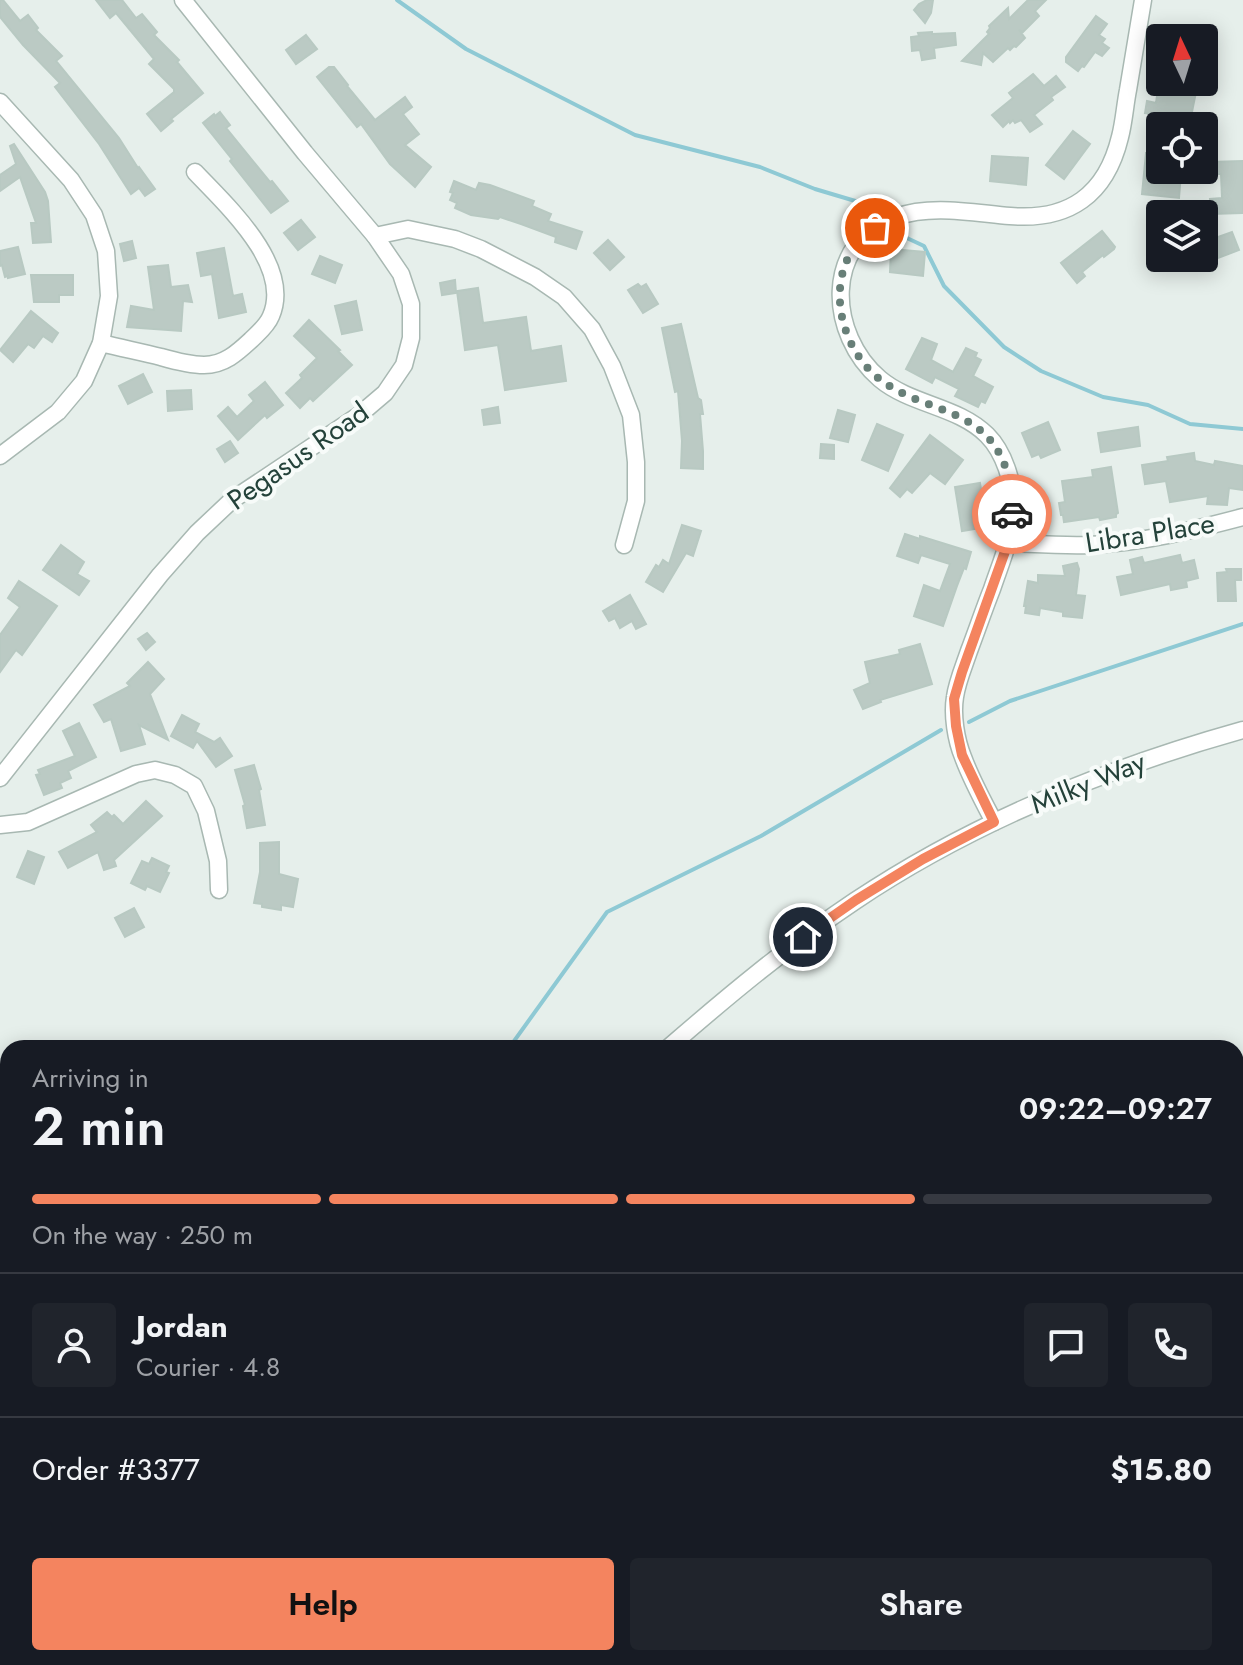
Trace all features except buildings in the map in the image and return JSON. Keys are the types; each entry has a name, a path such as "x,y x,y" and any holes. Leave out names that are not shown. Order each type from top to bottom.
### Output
{"street":[{"name":"Pegasus Road","path":"0,778 160,575 197,533 232,500 358,416 385,393 404,365 411,338 411,304 401,274 375,236 183,0"},
{"path":"994,822 962,755 954,699 1008,543 1013,507 1010,482 1001,456 989,437 973,423 883,382 866,366 846,330 841,312 840,284 849,255 860,240 894,217 915,212 1018,217 1051,215 1077,204 1096,188 1110,169 1120,138 1143,0"},
{"path":"0,102 71,180 94,215 106,251 109,296 101,343 84,381 58,412 0,456"},
{"path":"101,343 182,362 215,364 240,350 264,328 271,316 274,277 263,252 195,172"},
{"path":"375,236 408,229 455,239 481,249 535,277 564,297 592,329 612,366 631,415 636,501 624,545"},
{"name":"Libra Place","path":"1008,543 1090,545 1134,541 1243,517"},
{"name":"Milky Way","path":"677,1040 803,937 923,859 1080,783 1243,730"},
{"path":"0,825 28,822 136,774 155,770 175,775 194,786 206,811 218,861 219,890"}],"waterway":[{"path":"397,0 466,49 635,135 760,167 815,189 862,203 876,214"},
{"path":"892,231 924,246 944,286 1004,347 1041,371 1103,397 1148,405 1190,424 1243,429"},
{"path":"969,722 1010,701 1243,624"},
{"path":"515,1040 607,912 761,836 941,730"}],"way so far":[{"path":"875,228 860,240 849,255 840,284 841,312 855,350 883,382 973,423 989,437 1001,456 1010,482 1012,514"}],"route":[{"path":"803,937 923,859 994,822 962,755 954,699 1008,543 1012,514"}]}
